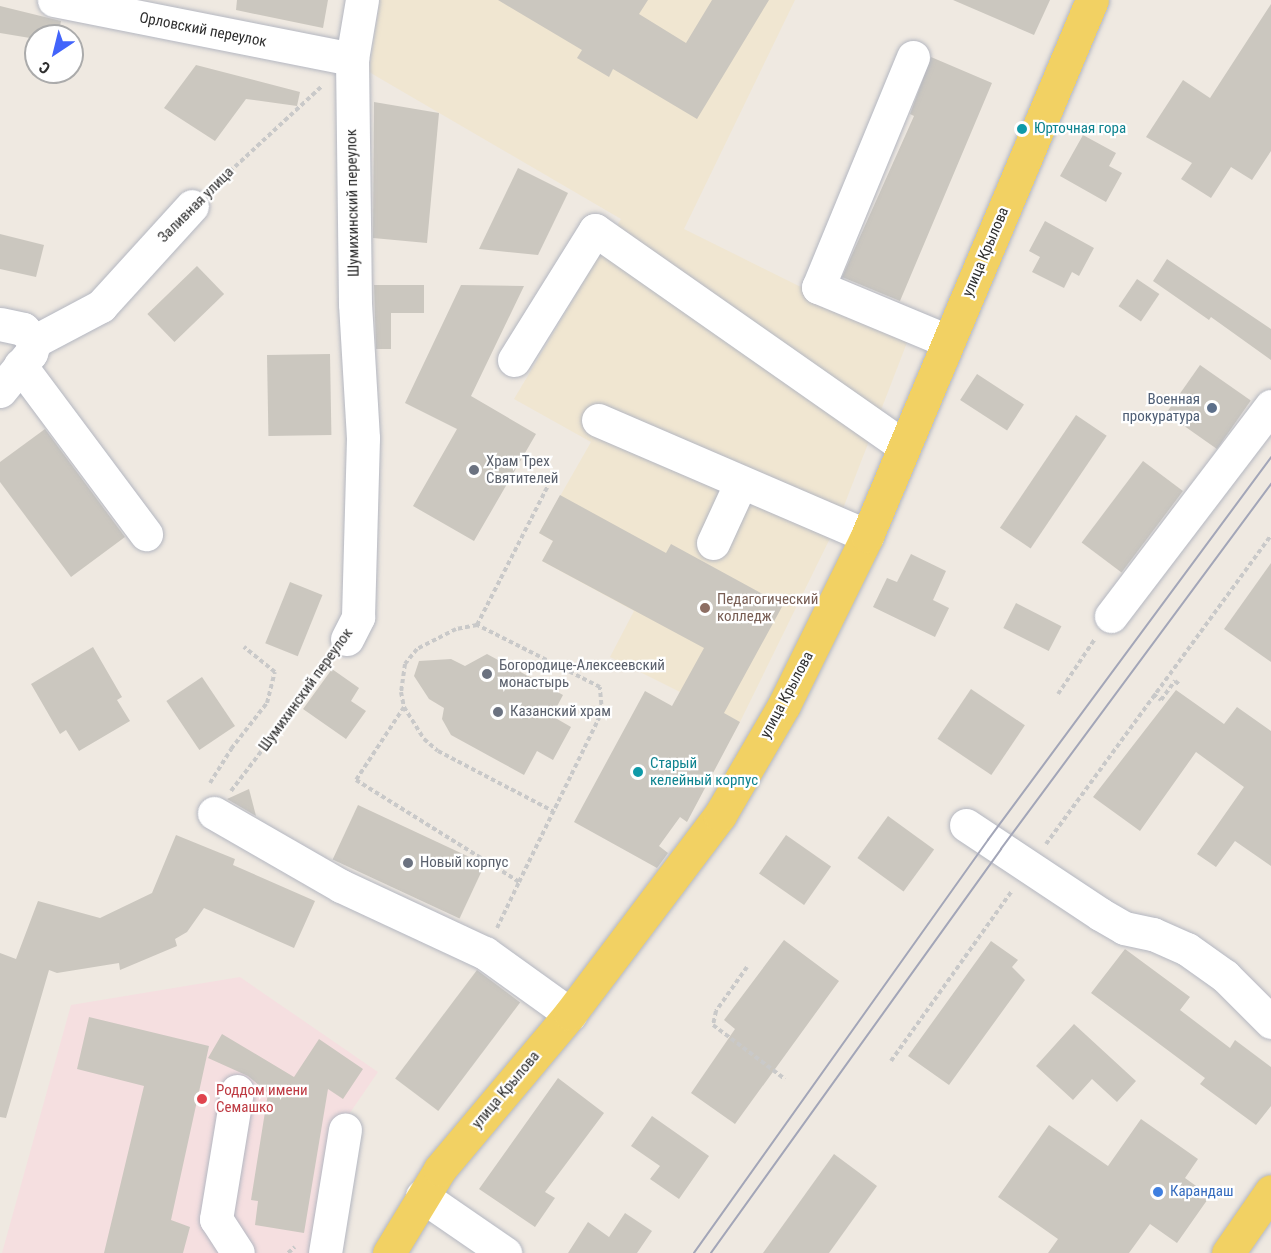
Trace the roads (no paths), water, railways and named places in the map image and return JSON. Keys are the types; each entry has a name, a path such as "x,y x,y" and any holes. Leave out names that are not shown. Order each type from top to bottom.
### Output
{"main road":[{"name":"улица Крылова","path":"389,1253 440,1169 570,1014 720,815 784,705 867,536 1092,0"},
{"path":"1228,1253 1271,1191"}],"street":[{"name":"Орловский переулок","path":"54,0 352,59"},
{"name":"Шумихинский переулок","path":"347,639 358,617 363,438 355,304 352,59 363,0"},
{"path":"913,57 818,287 948,341"},
{"name":"Заливная улица","path":"0,391 27,353 101,306 192,206"},
{"path":"514,360 595,230 904,446"},
{"path":"0,324 23,329 27,353 146,534"},
{"path":"1111,616 1271,406"},
{"path":"598,420 867,536"},
{"path":"713,543 741,482"},
{"path":"211,800 341,886 485,953 570,1014"},
{"path":"966,825 1100,915 1124,928 1153,934 1187,949 1225,976 1271,1022"},
{"path":"237,1091 216,1219 238,1253"},
{"path":"326,1253 345,1130"},
{"path":"422,1196 505,1253"}],"tram line":[{"path":"694,1253 988,840 1271,457"},
{"path":"711,1253 1001,849 1271,484"}],"place":[{"name":"Юрточная гора","path":"1022,129"},
{"name":"Военная прокуратура","path":"1212,408"},
{"name":"Храм Трех Святителей","path":"474,470"},
{"name":"Педагогический колледж","path":"705,608"},
{"name":"Богородице-Алексеевский монастырь","path":"487,674"},
{"name":"Казанский храм","path":"498,712"},
{"name":"Старый келейный корпус","path":"638,772"},
{"name":"Новый корпус","path":"408,863"},
{"name":"Роддом имени Семашко","path":"202,1099"},
{"name":"Карандаш","path":"1158,1192"}]}
